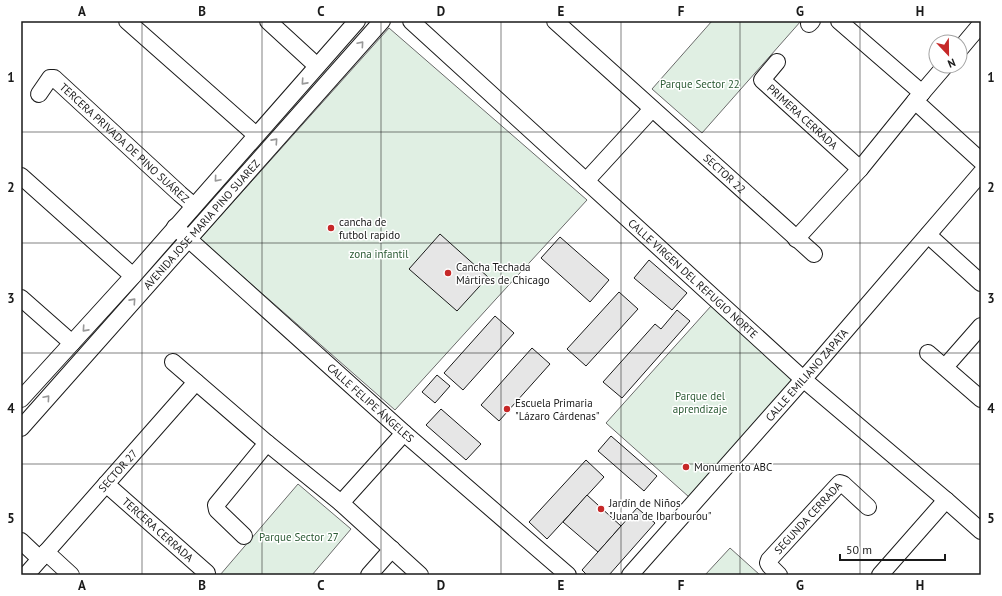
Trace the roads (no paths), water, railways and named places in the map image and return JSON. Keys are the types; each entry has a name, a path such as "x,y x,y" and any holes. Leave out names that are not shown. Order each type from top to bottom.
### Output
{"street":[{"path":"127,21 256,135"},
{"path":"268,21 317,66"},
{"name":"AVENIDA JOSE MARIA PINO SUAREZ","path":"24,388 72,343 133,276 357,21"},
{"name":"AVENIDA JOSE MARIA PINO SUAREZ","path":"21,428 382,21"},
{"name":"CALLE VIRGEN DEL REFUGIO NORTE","path":"411,21 804,379 981,531"},
{"name":"SECTOR 22","path":"555,21 814,254"},
{"path":"839,21 919,97 981,161"},
{"path":"968,39 981,24"},
{"name":"PRIMERA CERRADA","path":"777,62 762,80 860,169"},
{"path":"796,239 860,169 938,74"},
{"name":"TERCERA PRIVADA DE PINO SUÁREZ","path":"39,94 50,78 54,78 194,206"},
{"path":"586,181 652,109"},
{"name":"CALLE EMILIANO ZAPATA","path":"630,575 804,379 981,173"},
{"path":"21,176 133,276"},
{"name":"CALLE FELIPE ÁNGELES","path":"176,227 404,433 568,575"},
{"path":"928,235 981,283"},
{"path":"21,298 72,343"},
{"path":"945,367 981,326"},
{"path":"928,353 981,400"},
{"path":"173,362 341,503 420,575"},
{"name":"SECTOR 27","path":"26,575 196,382"},
{"path":"341,503 404,433"},
{"path":"244,536 217,510 216,505 268,443"},
{"name":"SEGUNDA CERRADA","path":"779,575 768,563 769,560 840,483 844,484 868,507"},
{"name":"TERCERA CERRADA","path":"106,484 207,573 205,575"},
{"path":"880,575 946,500"},
{"path":"21,541 71,575"},
{"path":"369,575 392,549"}],"place":[{"name":"cancha de futbol rapido","path":"331,228"},
{"name":"Cancha Techada Mártires de Chicago","path":"448,273"},
{"name":"Escuela Primaria \"Lázaro Cárdenas\"","path":"507,409"},
{"name":"Monumento ABC","path":"686,467"},
{"name":"Jardín de Niños \"Juana de Ibarbourou\"","path":"601,509"}],"park label":[{"name":"Parque Sector 22","path":"700,84"},
{"name":"zona infantil","path":"379,254"},
{"name":"Parque del aprendizaje","path":"700,402"},
{"name":"Parque Sector 27","path":"299,537"}]}
